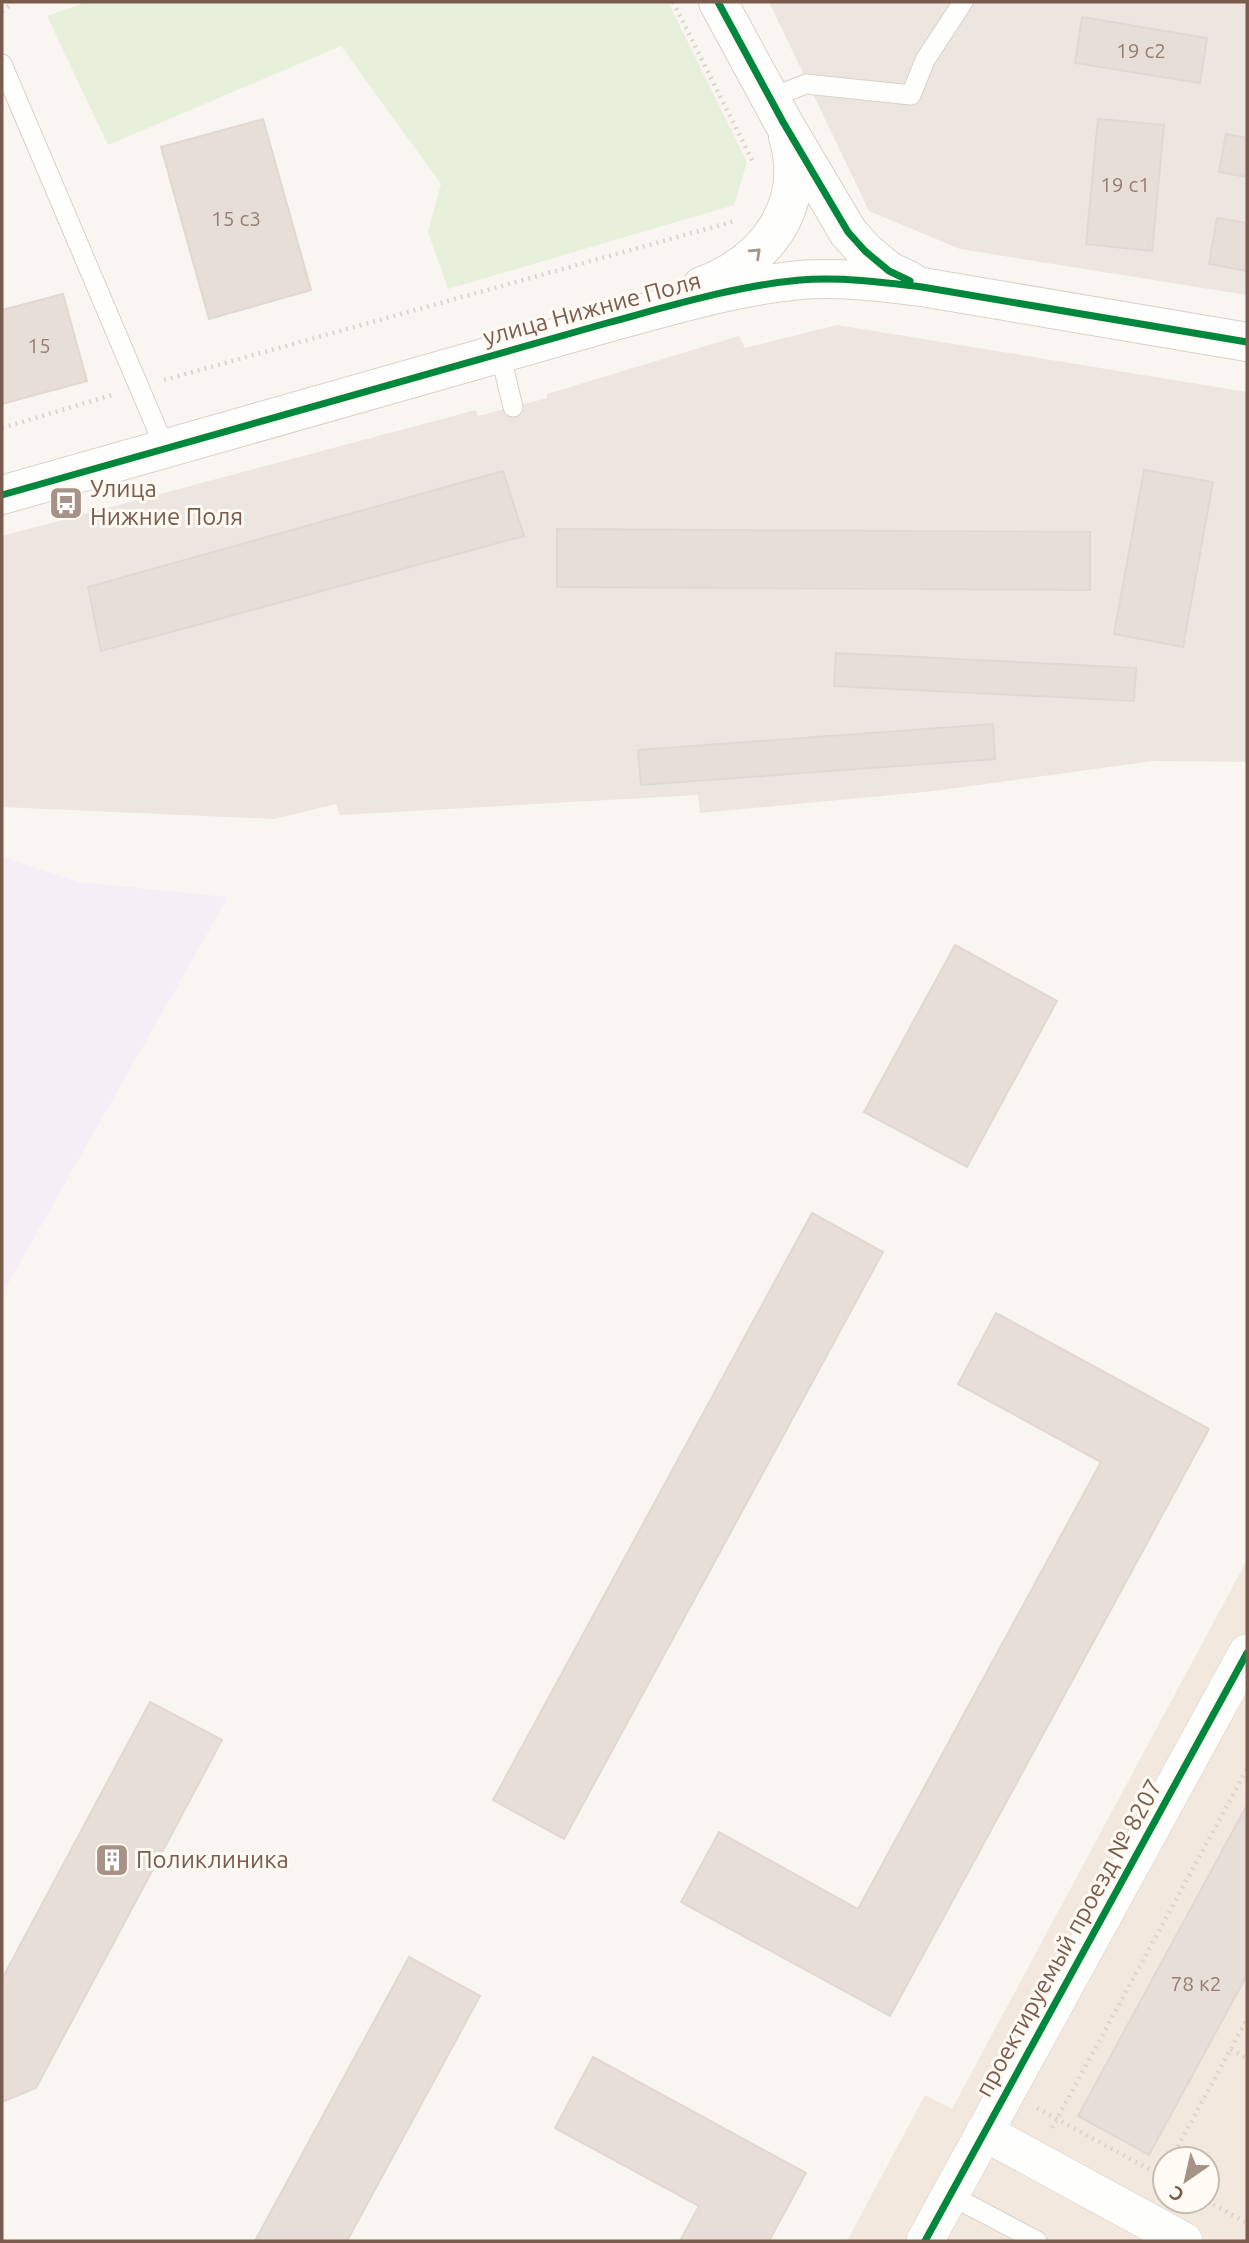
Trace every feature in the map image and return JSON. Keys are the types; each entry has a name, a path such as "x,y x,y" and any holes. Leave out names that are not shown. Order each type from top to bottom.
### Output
{"main road":[{"path":"718,2 777,110 849,232 865,251 890,271 922,287"},
{"path":"607,323 712,283 734,272 764,247 783,216 791,192 794,170 791,146 777,110"},
{"name":"улица Нижние Поля","path":"2,495 607,323 687,302 802,280 870,281 922,287 1247,342"}],"street":[{"name":"проектируемый проезд № 8207","path":"925,2241 1247,1653"},
{"path":"984,2132 1184,2241"}],"lane":[{"path":"777,110 806,84 911,95 925,60 963,2"},
{"path":"2,64 165,448"},
{"path":"500,353 513,407"},
{"path":"950,2194 1037,2241"}],"path":[{"path":"2,12 13,2"},
{"path":"673,2 757,170"},
{"path":"2,428 139,387 736,221"},
{"path":"1035,2160 1247,1769"},
{"path":"1179,2145 1247,2019"},
{"path":"1231,2049 1247,2059"},
{"path":"1007,2091 1151,2170"},
{"path":"1221,2209 1247,2223"}],"shaded area":[{"path":"769,2 1247,2 1247,295 960,249 869,211"},
{"path":"837,325 1247,392 1247,762 1153,761 934,791 700,813 698,795 340,815 336,804 274,819 2,807 2,536 476,410 478,416 547,398 547,394 739,336 745,348"},
{"path":"2,857 79,882 228,897 2,1294"},
{"path":"1247,1560 1247,2241 847,2241 925,2095 952,2109"}],"green space":[{"path":"87,2 668,2 747,162 734,205 448,289 428,232 441,184 341,46 108,145 47,16"}],"building":[{"path":"1082,17 1207,38 1200,83 1075,63"},
{"path":"263,119 311,290 209,319 161,147"},
{"path":"1098,119 1164,125 1152,251 1086,244"},
{"path":"1226,134 1247,138 1247,177 1219,172"},
{"path":"1217,218 1247,223 1247,271 1209,264"},
{"path":"63,294 87,381 2,404 2,310"},
{"path":"1144,470 1213,482 1183,647 1114,634"},
{"path":"503,471 524,536 101,651 88,587"},
{"path":"557,529 1090,532 1090,590 557,587"},
{"path":"836,653 1136,668 1134,701 834,686"},
{"path":"993,724 995,759 641,785 638,750"},
{"path":"955,945 1057,1001 967,1167 864,1112"},
{"path":"812,1213 883,1252 564,1839 493,1800"},
{"path":"996,1313 1209,1429 890,2016 681,1902 719,1832 858,1909 1101,1462 958,1384"},
{"name":"Поликлиника","path":"150,1702 222,1740 36,2088 2,2102 2,1979"},
{"path":"1247,1805 1247,1975 1154,2145 1151,2145 1149,2155 1078,2116"},
{"path":"409,1957 480,1996 347,2241 255,2241"},
{"path":"593,2057 806,2173 769,2241 680,2241 699,2206 555,2128"}],"cycle path":[{"path":"718,2 783,122 848,232 889,271 910,281"},
{"path":"2,495 703,297 800,280 831,279 922,287 1247,342"},
{"path":"925,2241 1247,1653"}],"place":[{"name":"Улица Нижние Поля","path":"66,503"},
{"name":"Поликлиника","path":"112,1860"}]}
